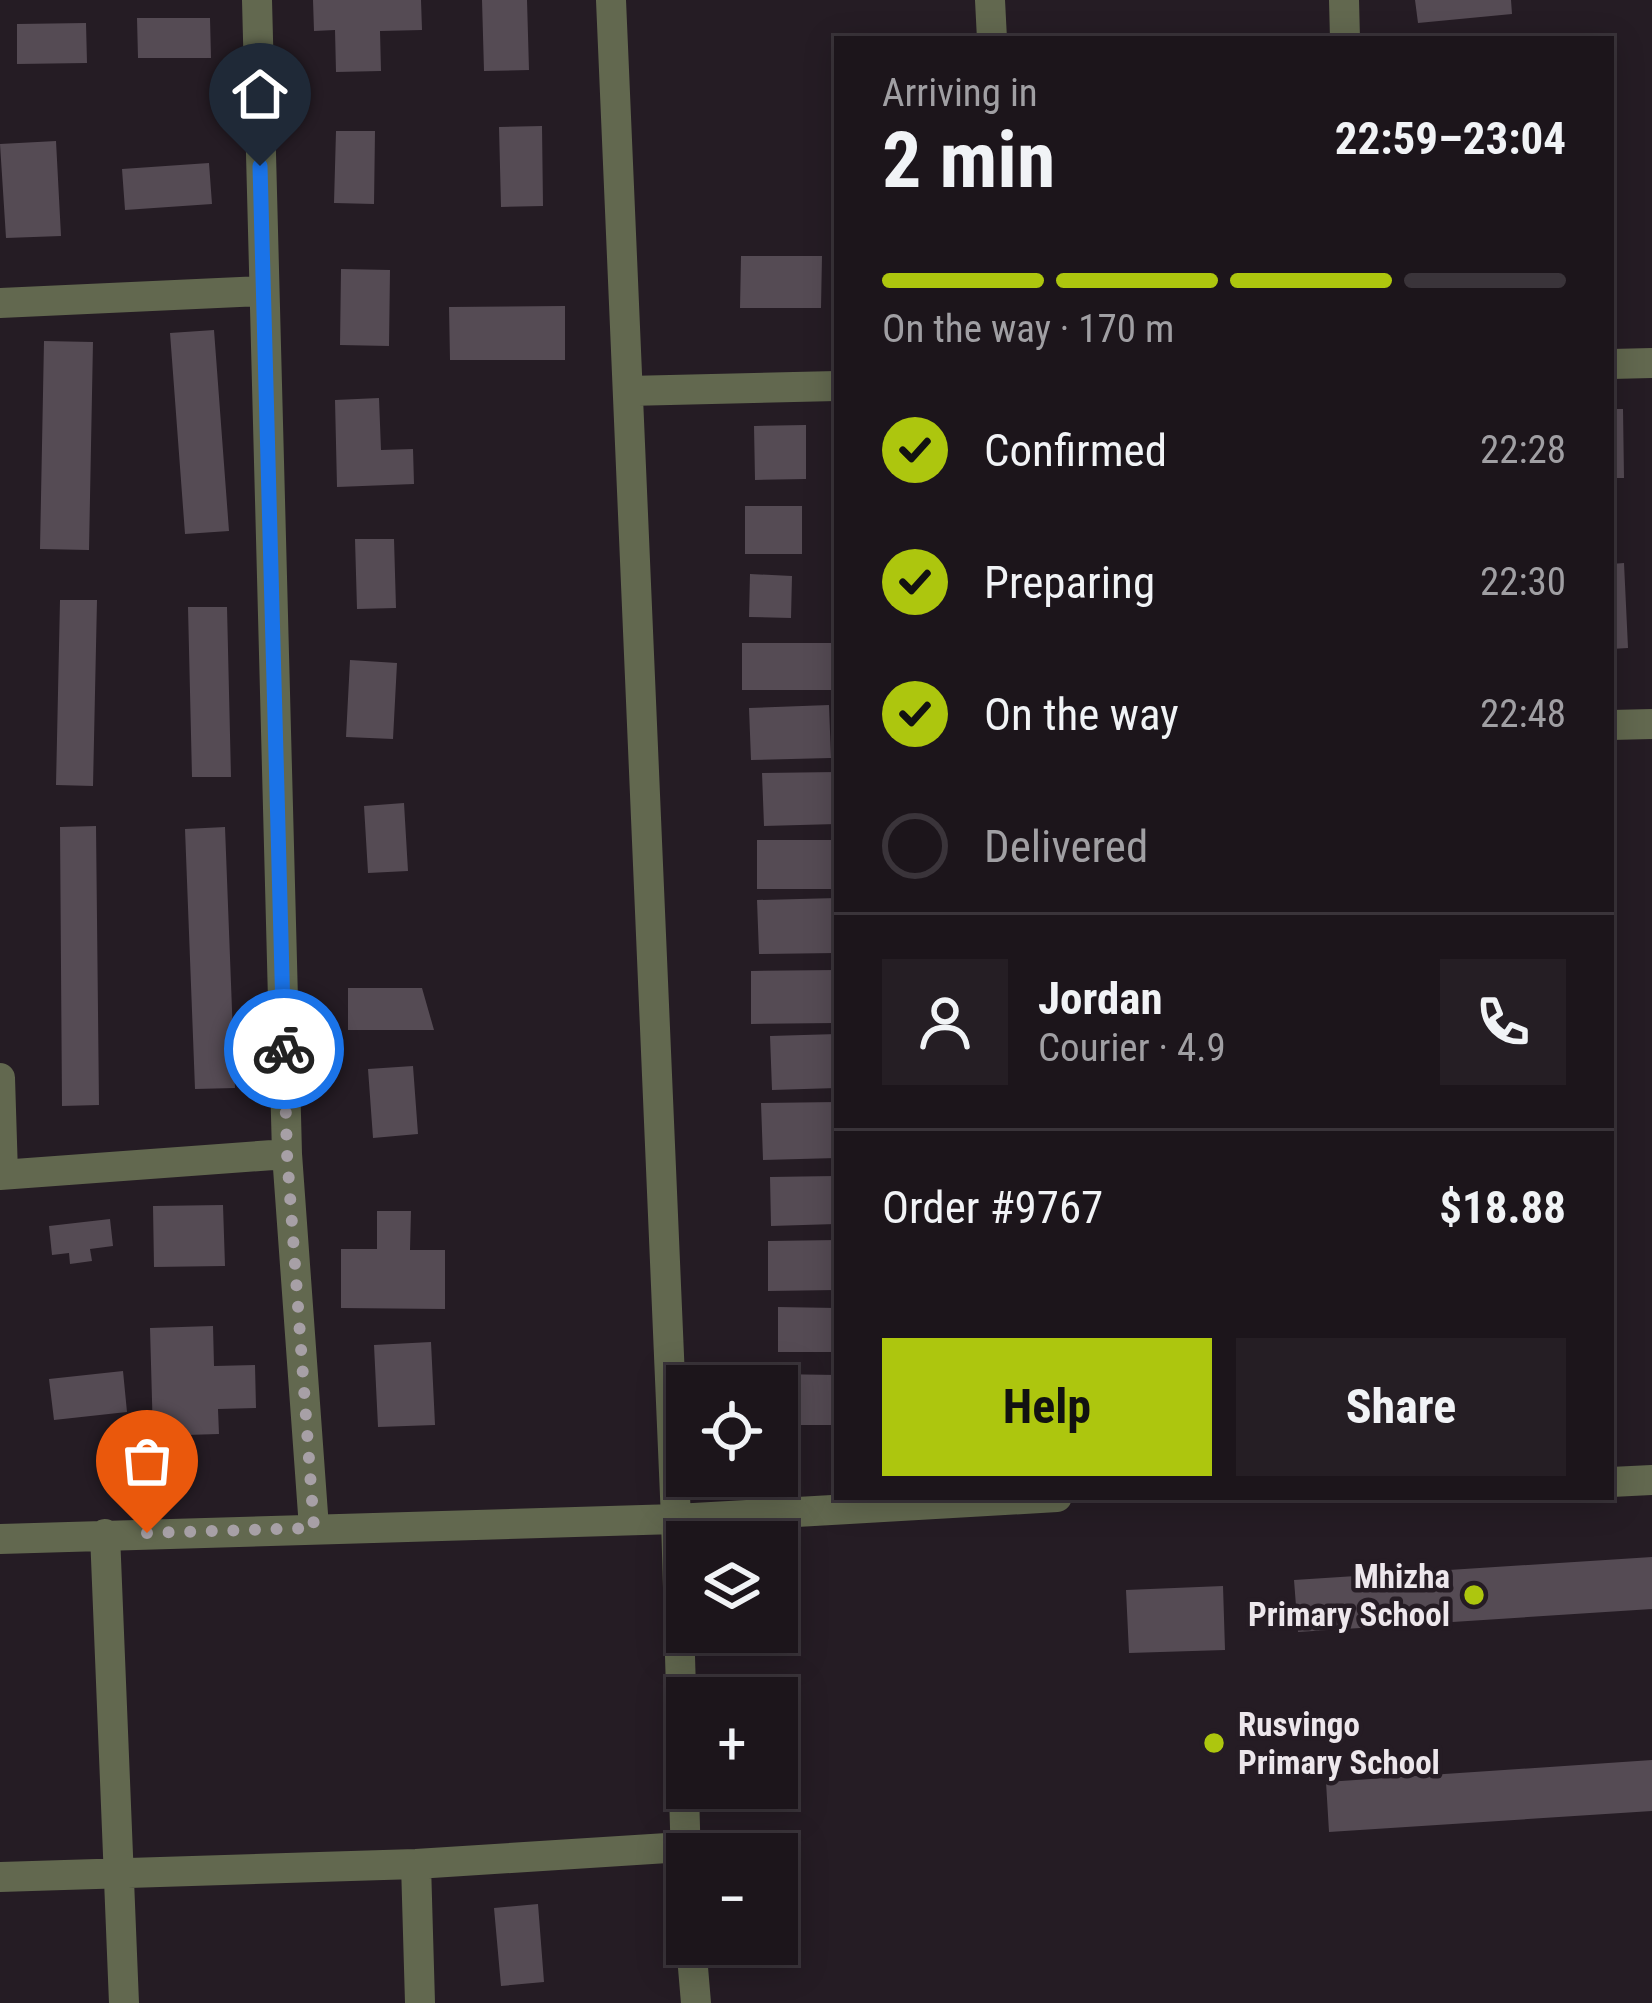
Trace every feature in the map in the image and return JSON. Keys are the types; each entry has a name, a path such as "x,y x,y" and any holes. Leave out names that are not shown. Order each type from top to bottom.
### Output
{"street":[{"path":"257,0 287,1154 314,1528"},
{"path":"611,0 676,1519 683,1833"},
{"path":"990,0 992,36"},
{"path":"1344,0 1345,36"},
{"path":"0,303 262,291"},
{"path":"1614,364 1652,363"},
{"path":"628,392 834,386"},
{"path":"1614,725 1652,724"},
{"path":"0,1078 1,1174 287,1154"},
{"path":"1614,1481 1652,1480"},
{"path":"0,1538 676,1519 1005,1500"},
{"path":"105,1534 124,2003"},
{"path":"0,1877 416,1864 666,1848"},
{"path":"416,1864 420,2003"},
{"path":"693,1965 696,2003"}],"building":[{"path":"313,0 421,0 422,30 380,31 381,71 336,72 335,30 314,31"},
{"path":"482,0 527,0 529,70 484,71"},
{"path":"1415,0 1511,0 1512,14 1418,23"},
{"path":"137,18 210,18 211,58 138,58"},
{"path":"86,23 87,63 17,64 17,24"},
{"path":"542,126 543,206 501,207 499,127"},
{"path":"336,131 375,131 374,204 334,203"},
{"path":"56,141 61,236 6,238 0,144"},
{"path":"209,163 212,204 125,210 122,169"},
{"path":"741,256 822,256 821,308 740,308"},
{"path":"341,269 390,270 389,346 340,345"},
{"path":"565,306 565,360 450,360 449,307"},
{"path":"214,330 229,531 185,534 170,333"},
{"path":"44,341 93,342 89,550 40,549"},
{"path":"379,398 381,450 413,449 414,484 337,487 335,400"},
{"path":"1614,409 1623,409 1624,478 1614,478"},
{"path":"806,425 806,479 755,480 754,426"},
{"path":"745,506 802,506 802,554 745,554"},
{"path":"355,539 394,539 396,608 357,609"},
{"path":"1624,563 1628,648 1614,649 1614,564"},
{"path":"750,574 792,576 791,618 749,617"},
{"path":"60,600 97,600 93,786 56,785"},
{"path":"188,607 227,607 231,777 192,777"},
{"path":"742,643 832,643 832,690 742,690"},
{"path":"350,660 397,663 393,739 346,737"},
{"path":"829,705 831,758 751,760 749,708"},
{"path":"834,772 834,824 764,826 762,773"},
{"path":"404,803 408,871 368,873 364,806"},
{"path":"96,826 99,1105 62,1106 60,827"},
{"path":"225,827 235,1088 195,1089 185,829"},
{"path":"757,840 834,840 834,889 757,889"},
{"path":"834,898 834,953 759,954 757,900"},
{"path":"834,970 834,1023 751,1024 751,971"},
{"path":"348,988 422,988 434,1030 348,1030"},
{"path":"834,1034 834,1088 772,1090 770,1036"},
{"path":"413,1066 418,1134 373,1138 368,1069"},
{"path":"834,1102 834,1158 763,1160 761,1103"},
{"path":"834,1176 834,1224 771,1226 770,1177"},
{"path":"223,1205 225,1266 154,1267 153,1206"},
{"path":"377,1211 411,1211 410,1250 445,1250 445,1309 341,1308 341,1249 377,1249"},
{"path":"110,1219 113,1246 90,1249 92,1261 70,1264 69,1253 52,1255 49,1226"},
{"path":"834,1240 834,1290 768,1291 768,1241"},
{"path":"778,1307 834,1308 834,1352 778,1352"},
{"path":"213,1326 214,1366 255,1365 256,1408 218,1409 219,1434 153,1436 150,1328"},
{"path":"431,1342 435,1425 378,1427 374,1345"},
{"path":"123,1371 127,1412 54,1420 49,1379"},
{"path":"798,1374 834,1375 834,1425 798,1425"},
{"name":"Mhizha Primary School","path":"1652,1557 1652,1609 1298,1632 1294,1580"},
{"name":"Mhizha Primary School","path":"1223,1586 1225,1650 1129,1653 1126,1590"},
{"path":"1652,1760 1652,1811 1329,1832 1326,1782"},
{"path":"538,1904 544,1982 501,1986 494,1908"}],"way so far":[{"path":"147,1533 314,1528 284,1049"}],"place":[{"name":"Mhizha Primary School","path":"1474,1595"},
{"name":"Rusvingo Primary School","path":"1214,1743"}],"route":[{"path":"260,166 284,1049"}]}
